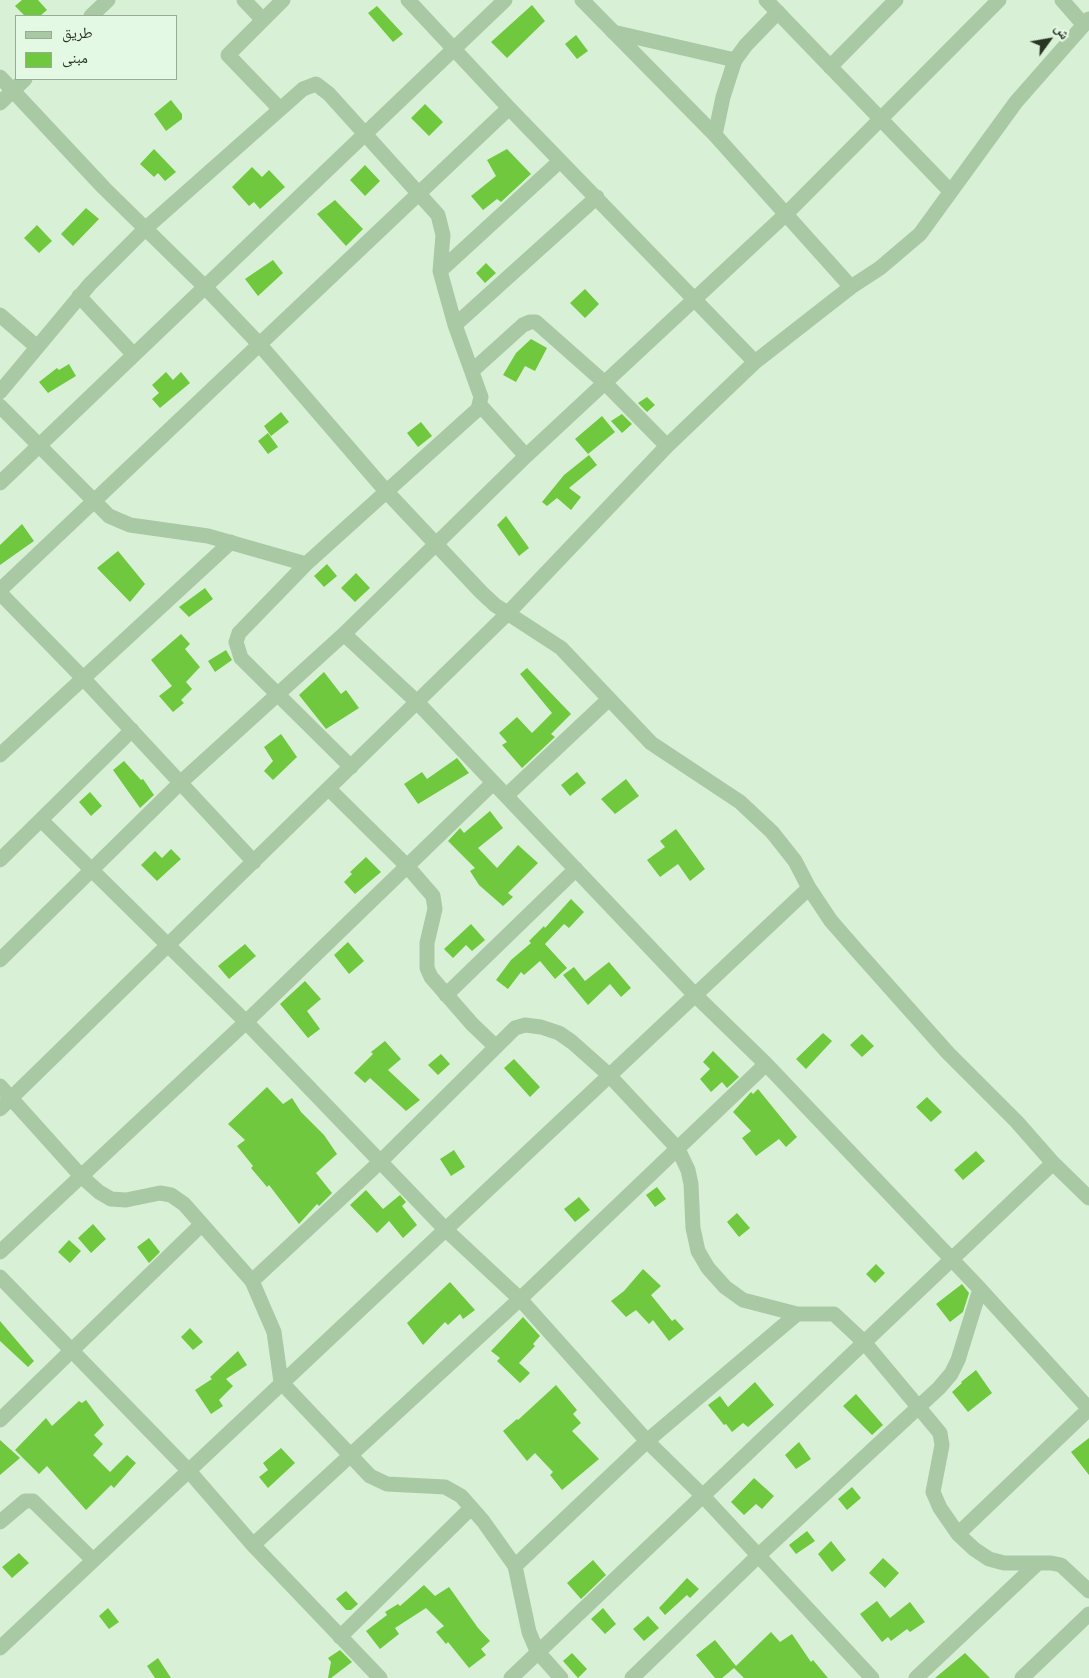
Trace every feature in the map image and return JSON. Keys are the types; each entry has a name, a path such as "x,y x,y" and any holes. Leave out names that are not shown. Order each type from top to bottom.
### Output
{"street":[{"path":"92,15 108,0"},
{"path":"244,0 262,20"},
{"path":"280,109 228,55 283,0"},
{"path":"408,0 509,108 755,362"},
{"path":"0,483 505,0"},
{"path":"582,0 715,135 851,287"},
{"path":"766,0 950,191"},
{"path":"830,68 896,0"},
{"path":"0,960 93,871 180,783 344,634 526,456 786,214 881,121 999,0"},
{"path":"0,1108 508,613 667,446 755,362 851,287 880,268 920,234 1016,102 1086,21 1062,0"},
{"path":"715,135 727,80 735,60 746,45 778,12"},
{"path":"613,32 735,60"},
{"path":"0,77 104,188 205,287 260,345 386,490 481,592 508,613 561,648 608,700 651,743 747,808 778,839 795,861 809,888 831,921 911,1014 1017,1122 1052,1163 1089,1198"},
{"path":"0,103 25,80"},
{"path":"0,392 79,296 146,228 303,89 316,84 329,94 366,133 438,215 443,235 440,271 455,325 481,397 480,406 306,564 244,625 239,633 236,642 241,658 351,767"},
{"path":"254,862 132,730 0,592 92,502 509,108"},
{"path":"440,271 560,161"},
{"path":"455,325 597,197"},
{"path":"79,296 134,355"},
{"path":"0,315 37,347"},
{"path":"472,371 524,325 530,322 541,326 605,383 667,446"},
{"path":"0,406 92,502 109,516 130,525 231,542 306,564"},
{"path":"480,406 526,456"},
{"path":"0,755 231,542"},
{"path":"344,634 417,702 694,994 766,1064 980,1289 1089,1409 958,1534"},
{"path":"507,795 608,700"},
{"path":"0,860 42,821 132,730"},
{"path":"0,1252 246,1022 493,783"},
{"path":"329,789 407,866 433,896 435,909 425,959 431,977 472,1024 496,1047"},
{"path":"42,821 246,1022 445,1229 520,1299 647,1441 703,1496 872,1678"},
{"path":"446,995 576,868"},
{"path":"0,1648 608,1074 809,888"},
{"path":"252,1281 381,1162 515,1028 525,1025 541,1026 559,1033 572,1042 608,1074 678,1149 688,1170 691,1184 694,1236 698,1250 708,1268 725,1287 743,1300 797,1314 834,1314 864,1342 919,1406 940,1433 942,1445 933,1492 940,1508 958,1534 974,1549 989,1559 1004,1563 1051,1562 1061,1565 1089,1591"},
{"path":"253,1545 520,1299 766,1064"},
{"path":"0,1086 81,1176 99,1192 111,1199 126,1200 160,1193 172,1195 184,1204 252,1281 274,1332 281,1382 370,1476 387,1484 444,1487 461,1496 502,1545 515,1566 529,1632 537,1651 561,1678"},
{"path":"511,1678 537,1651 703,1496 1052,1163"},
{"path":"0,1420 74,1351 201,1225"},
{"path":"0,1277 74,1351 188,1471 253,1545 380,1678"},
{"path":"632,1678 758,1555 951,1374 966,1337 980,1289"},
{"path":"515,1566 647,1441 797,1314"},
{"path":"0,1522 25,1501 33,1501 93,1560"},
{"path":"340,1637 471,1508"},
{"path":"916,1678 1038,1563"},
{"path":"1022,1678 1089,1614"}],"building":[{"path":"22,0 38,0 47,10 41,15 24,15 15,6"},
{"path":"532,5 545,21 507,58 491,42"},
{"path":"377,6 403,34 393,42 368,13"},
{"path":"576,35 588,51 577,59 565,44"},
{"path":"171,100 182,114 182,119 166,131 154,114"},
{"path":"425,104 443,122 429,136 411,118"},
{"path":"154,149 176,172 165,181 158,173 154,177 140,164"},
{"path":"507,149 531,174 501,202 497,199 483,210 471,196 496,176 487,160"},
{"path":"365,165 380,181 365,196 350,180"},
{"path":"252,167 262,177 269,170 285,187 260,209 254,202 249,206 232,187"},
{"path":"335,200 363,229 346,246 317,214"},
{"path":"86,208 99,219 73,246 61,234"},
{"path":"37,225 52,241 39,253 24,238"},
{"path":"273,260 283,273 258,296 245,279"},
{"path":"486,263 496,273 485,283 476,273"},
{"path":"585,289 599,304 585,318 570,303"},
{"path":"531,339 547,348 535,371 525,366 516,382 503,375 516,353"},
{"path":"69,364 76,376 48,393 39,382 57,368 59,370"},
{"path":"166,372 173,380 181,372 190,383 160,408 152,399 159,393 152,385"},
{"path":"647,397 655,405 647,412 638,403"},
{"path":"281,412 289,422 271,436 264,426"},
{"path":"622,414 632,424 622,433 611,421"},
{"path":"602,416 615,432 588,454 575,439"},
{"path":"421,422 432,436 418,447 407,433"},
{"path":"268,433 278,447 268,454 258,441"},
{"path":"589,455 597,465 569,488 581,497 571,510 557,498 547,506 542,502 564,475"},
{"path":"506,516 529,548 519,556 497,525"},
{"path":"22,524 34,541 0,565 0,545"},
{"path":"118,551 145,584 130,602 97,568"},
{"path":"327,564 337,576 324,587 314,576"},
{"path":"356,573 370,588 355,602 341,588"},
{"path":"205,588 213,599 189,617 179,607"},
{"path":"181,634 190,644 185,649 200,667 186,682 192,689 181,700 184,703 173,712 159,696 172,686 151,660"},
{"path":"226,650 232,660 215,672 208,661"},
{"path":"527,668 571,714 551,734 555,737 522,768 502,745 507,742 499,733 517,717 532,733 552,713 520,674"},
{"path":"324,672 341,694 346,690 359,708 326,729 299,695"},
{"path":"281,734 297,757 273,780 264,771 273,761 264,747"},
{"path":"457,758 469,773 418,804 404,784 422,772 427,779"},
{"path":"124,761 141,780 143,779 154,795 140,808 113,770"},
{"path":"577,772 586,783 570,796 561,785"},
{"path":"626,779 639,796 615,814 601,799"},
{"path":"90,792 102,806 91,816 79,802"},
{"path":"490,811 503,828 478,848 497,868 518,845 538,863 508,893 513,897 503,906 479,885 470,871 475,868 448,841 460,828 464,833"},
{"path":"676,829 705,869 690,881 678,864 660,877 647,860 665,847 660,841"},
{"path":"171,849 181,859 157,881 141,865 155,851 162,858"},
{"path":"366,857 381,872 355,894 344,882 352,874 350,872"},
{"path":"571,899 584,912 569,928 564,924 545,944 567,968 555,979 540,961 524,975 521,972 508,989 496,980 511,960 531,943 529,941 544,926 545,928"},
{"path":"471,924 485,940 472,951 466,945 453,958 444,949"},
{"path":"348,942 364,961 349,974 334,955"},
{"path":"245,944 256,956 229,979 218,966"},
{"path":"609,962 631,988 621,997 610,984 588,1005 563,975 574,967 585,981"},
{"path":"305,981 321,999 307,1011 320,1029 308,1038 280,1004"},
{"path":"823,1033 832,1041 806,1069 796,1059"},
{"path":"862,1034 874,1046 862,1057 850,1045"},
{"path":"385,1041 401,1059 388,1070 420,1100 406,1111 370,1078 365,1083 354,1073 373,1054 371,1052"},
{"path":"713,1051 739,1077 727,1088 722,1082 711,1092 700,1079 710,1069 703,1062"},
{"path":"441,1054 450,1064 438,1075 428,1065"},
{"path":"514,1059 540,1087 530,1097 504,1068"},
{"path":"267,1087 283,1104 292,1098 301,1112 324,1135 337,1154 316,1173 332,1193 319,1206 317,1204 299,1224 269,1185 267,1187 251,1168 253,1166 237,1146 245,1140 228,1124"},
{"path":"758,1089 797,1137 786,1147 779,1139 756,1156 742,1138 751,1131 733,1112 751,1092 753,1094"},
{"path":"927,1097 942,1112 931,1122 916,1107"},
{"path":"454,1150 465,1167 451,1176 440,1159"},
{"path":"976,1151 985,1161 963,1180 954,1170"},
{"path":"657,1187 666,1199 655,1207 646,1195"},
{"path":"366,1190 383,1209 400,1195 406,1202 402,1206 417,1225 403,1238 389,1221 377,1233 350,1205"},
{"path":"579,1197 590,1210 575,1222 564,1209"},
{"path":"737,1213 750,1228 739,1237 727,1222"},
{"path":"93,1224 106,1239 91,1253 78,1238"},
{"path":"149,1238 160,1252 149,1263 137,1247"},
{"path":"69,1240 81,1251 70,1263 58,1252"},
{"path":"876,1264 885,1273 875,1283 866,1274"},
{"path":"643,1269 661,1286 651,1295 672,1321 675,1319 684,1329 669,1341 653,1320 649,1324 636,1310 626,1317 611,1301 624,1291"},
{"path":"450,1282 475,1310 463,1319 460,1314 448,1325 445,1322 423,1345 407,1323"},
{"path":"962,1284 969,1293 963,1312 950,1322 936,1304"},
{"path":"523,1317 540,1336 533,1344 535,1346 519,1363 530,1373 520,1383 497,1361 500,1358 491,1351"},
{"path":"0,1321 34,1361 28,1367 0,1341"},
{"path":"190,1328 203,1342 193,1350 181,1337"},
{"path":"238,1351 247,1365 226,1379 233,1386 219,1400 223,1406 211,1414 195,1390 212,1379 210,1377"},
{"path":"976,1370 992,1393 968,1412 952,1392"},
{"path":"755,1382 774,1405 748,1427 743,1423 732,1432 708,1405 720,1396 728,1407"},
{"path":"556,1385 577,1410 573,1414 581,1423 572,1431 599,1459 562,1490 550,1475 553,1472 535,1453 527,1461 503,1431 518,1420"},
{"path":"856,1394 883,1425 872,1435 843,1406"},
{"path":"86,1400 104,1425 94,1435 103,1444 93,1455 110,1472 127,1455 136,1463 114,1488 111,1485 86,1510 47,1466 39,1474 15,1450 46,1418 52,1426 79,1401 82,1403"},
{"path":"1089,1438 1089,1475 1071,1452"},
{"path":"0,1440 20,1458 0,1475"},
{"path":"799,1442 811,1459 796,1469 785,1455"},
{"path":"281,1448 295,1463 268,1488 259,1477 268,1470 263,1463"},
{"path":"754,1478 774,1496 762,1509 756,1504 744,1515 731,1502"},
{"path":"852,1487 861,1498 847,1510 838,1499"},
{"path":"807,1531 815,1541 796,1554 789,1545"},
{"path":"831,1541 846,1560 832,1572 818,1554"},
{"path":"19,1553 29,1563 12,1578 2,1567"},
{"path":"883,1558 899,1573 885,1588 869,1573"},
{"path":"593,1560 606,1575 581,1599 567,1583"},
{"path":"687,1578 699,1589 690,1598 687,1595 665,1615 659,1608"},
{"path":"424,1585 435,1596 449,1587 478,1628 490,1641 481,1649 486,1655 469,1668 448,1642 446,1644 436,1632 444,1626 426,1608 395,1628 399,1634 380,1649 366,1631 387,1615 385,1612 398,1604 400,1606"},
{"path":"346,1591 358,1604 351,1610 346,1610 336,1599"},
{"path":"877,1601 890,1618 910,1602 925,1622 910,1632 907,1629 891,1641 888,1637 882,1642 860,1614"},
{"path":"108,1608 119,1622 109,1629 99,1616"},
{"path":"603,1608 616,1624 605,1634 591,1619"},
{"path":"648,1616 659,1628 644,1641 633,1629"},
{"path":"771,1632 780,1642 792,1634 811,1662 813,1660 828,1678 744,1678 734,1668 722,1678 715,1678 696,1655 715,1640 736,1666"},
{"path":"340,1650 352,1662 331,1678 328,1678 331,1662 328,1658"},
{"path":"572,1653 587,1669 578,1678 563,1661"},
{"path":"965,1653 990,1678 935,1678"},
{"path":"158,1658 171,1678 155,1678 147,1666"}]}
